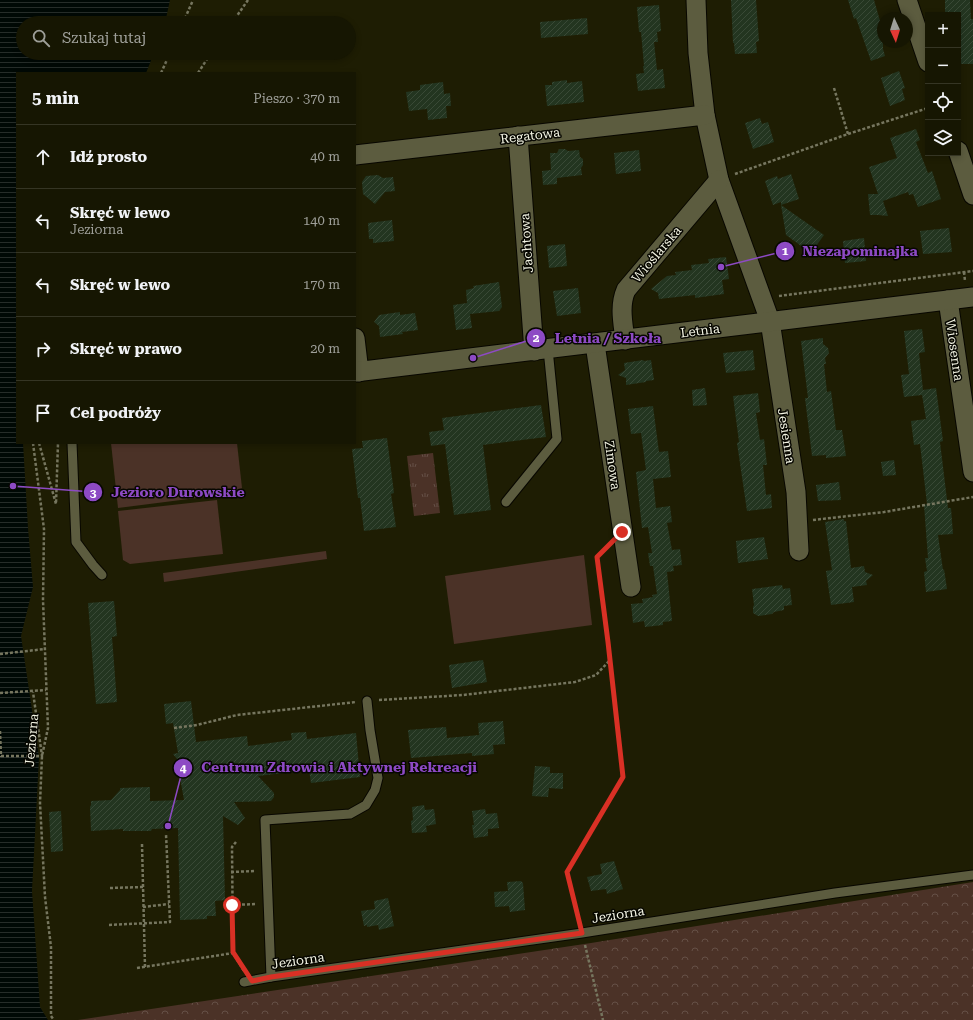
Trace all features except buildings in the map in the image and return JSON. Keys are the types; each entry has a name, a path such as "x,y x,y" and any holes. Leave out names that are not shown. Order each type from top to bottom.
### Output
{"street":[{"path":"696,0 698,53 705,115 719,180 770,321"},
{"path":"907,0 925,53"},
{"name":"Regatowa","path":"356,155 705,115"},
{"name":"Jachtowa","path":"518,136 541,350"},
{"path":"960,156 973,195"},
{"name":"Wioślarska","path":"625,340 622,298 626,290 719,180"},
{"name":"Letnia","path":"357,372 973,297"},
{"name":"Wiosenna","path":"948,300 973,472"},
{"name":"Jesienna","path":"770,321 796,492 800,552"},
{"name":"Zimowa","path":"595,344 622,532 632,587"},
{"path":"356,355 357,372"}],"lane":[{"path":"506,502 557,439 541,350"},
{"path":"72,444 76,542 102,575"},
{"path":"271,977 265,820 350,814 366,805 375,790 378,778 367,701"},
{"name":"Jeziorna","path":"248,981 973,875"}],"path":[{"path":"186,16 193,0"},
{"path":"237,16 248,0"},
{"path":"161,72 167,60"},
{"path":"199,72 206,60"},
{"path":"834,88 848,134"},
{"path":"719,180 848,134 925,109"},
{"path":"762,301 779,296 973,271"},
{"name":"Jeziorna","path":"33,444 44,529 42,600 48,728 42,756 40,803 45,897 52,947 51,1016 54,1020"},
{"path":"39,444 56,504 58,444"},
{"path":"798,522 884,512 973,497"},
{"path":"603,1020 567,872 623,777 597,557 622,532"},
{"path":"0,654 45,649"},
{"path":"174,728 197,725 238,715 367,701 463,695 575,682 596,675 610,660"},
{"path":"0,693 34,692 46,690"},
{"path":"0,731 1,756 42,756 34,692"},
{"path":"109,925 170,922 166,834"},
{"path":"236,842 232,847 231,872 233,952 248,981"},
{"path":"142,844 145,966"},
{"path":"231,872 267,871"},
{"path":"110,888 143,887"},
{"path":"143,907 169,904"},
{"path":"232,905 268,904"},
{"path":"137,968 233,952"}],"green space":[{"path":"111,444 237,444 242,488 236,493 118,508"},
{"path":"433,453 440,513 414,516 407,456"},
{"path":"217,500 223,554 130,564 123,560 118,511"},
{"path":"326,551 327,559 164,582 163,573"},
{"path":"584,555 592,625 454,644 445,576"},
{"path":"973,882 973,1020 78,1020 591,943"}],"shaded area":[{"path":"0,0 170,0 167,16 16,16 16,60 151,60 146,72 16,72 16,444 23,444 33,587 21,636 39,757 32,891 40,1007 48,1020 0,1020"}],"place":[{"name":"Niezapominajka","path":"721,267"},
{"name":"Letnia / Szkoła","path":"473,358"},
{"name":"Jezioro Durowskie","path":"13,486"},
{"name":"Centrum Zdrowia i Aktywnej Rekreacji","path":"168,826"}],"route":[{"path":"232,905 233,952 240,965 252,981 271,977 582,933 567,872 623,777 597,557 622,532"}]}
